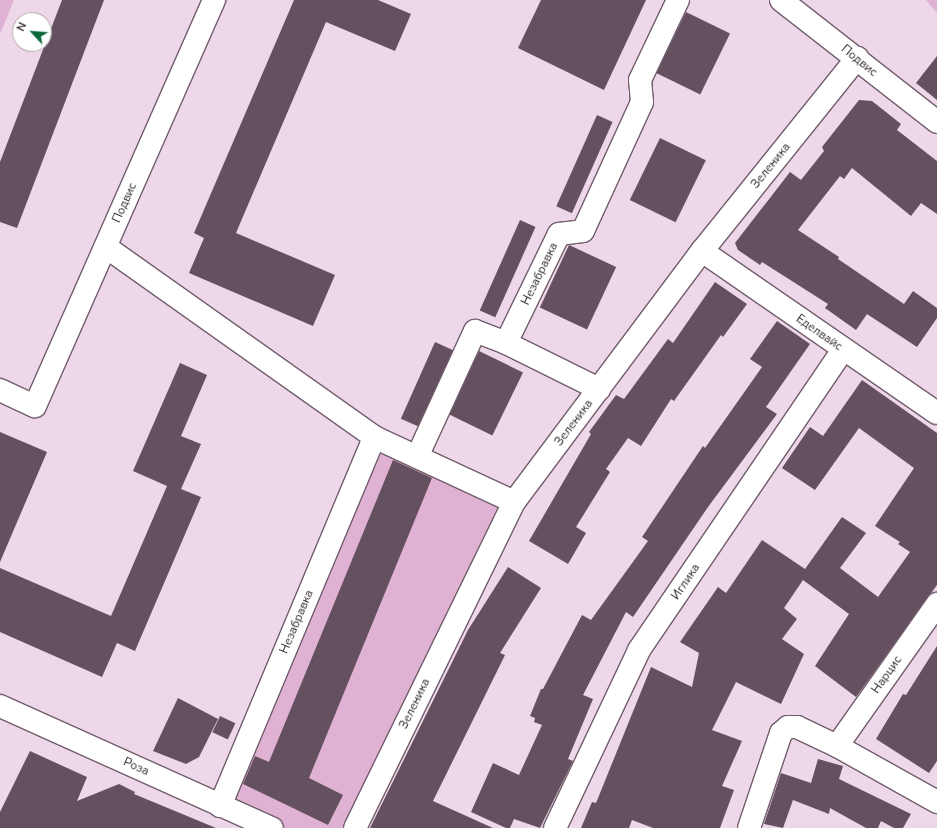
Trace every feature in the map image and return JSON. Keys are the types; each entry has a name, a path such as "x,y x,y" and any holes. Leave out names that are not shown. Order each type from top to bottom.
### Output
{"street":[{"name":"Подвис","path":"0,390 35,406 214,0"},
{"name":"Незабравка","path":"506,343 559,234 583,231 642,102 640,80 678,0"},
{"name":"Подвис","path":"781,0 937,122"},
{"name":"Зеленика","path":"355,828 514,502 702,251 857,58"},
{"path":"106,247 374,437 514,502"},
{"name":"Еделвайс","path":"702,251 843,350 937,413"},
{"path":"417,457 475,331 506,343 599,389"},
{"name":"Иглика","path":"555,828 639,650 843,350"},
{"name":"Незабравка","path":"220,806 374,437"},
{"name":"Нарцис","path":"837,746 937,604"},
{"name":"Роза","path":"0,706 220,806 272,828"},
{"path":"749,828 781,733 788,728 797,727 837,746 937,802"}],"shaded area":[{"path":"0,0 14,0 0,34"},
{"path":"926,0 937,0 937,13"},
{"path":"374,437 514,502 355,828 272,828 220,806"}],"building":[{"path":"62,0 104,0 17,228 0,222 0,162 42,52 52,52 52,26"},
{"path":"294,0 378,0 411,14 395,51 326,22 236,233 335,275 313,326 189,273 204,238 194,233"},
{"path":"541,0 646,0 604,90 518,48"},
{"path":"686,12 730,33 700,95 656,73"},
{"path":"937,56 937,100 916,83"},
{"path":"859,100 872,101 901,124 897,130 937,161 937,214 921,203 911,216 852,168 844,179 840,176 798,230 839,257 838,259 904,304 913,291 937,308 937,318 917,347 867,314 856,330 825,308 828,304 762,262 760,265 738,250 735,243 790,172 801,180 824,151 822,147"},
{"path":"597,115 613,122 572,213 556,206"},
{"path":"660,138 706,160 676,222 630,200"},
{"path":"520,220 536,227 495,317 480,310"},
{"path":"569,245 616,267 587,330 540,308"},
{"path":"715,282 747,304 723,337 721,335 674,401 671,399 641,446 628,438 606,469 610,472 576,527 586,533 568,564 529,541 591,434 589,432 616,395 624,399 668,339 673,343"},
{"path":"777,321 810,344 766,407 777,414 708,507 633,617 626,612 583,695 593,699 568,759 573,761 540,828 514,819 510,828 506,828 471,812 493,763 519,775 542,725 534,722 535,718 530,716 541,689 543,689 582,615 591,620 648,541 642,537 703,446 705,448 762,367 750,359"},
{"path":"435,342 453,350 419,427 401,419"},
{"path":"479,351 523,372 492,435 448,414"},
{"path":"180,363 207,375 181,436 201,444 181,489 201,497 135,651 117,643 102,677 0,632 0,568 111,616 167,486 133,471"},
{"path":"862,380 937,433 937,585 856,697 815,666 849,614 803,580 784,608 797,619 782,639 804,654 781,704 736,682 712,730 742,741 722,786 734,790 720,828 653,828 632,820 629,828 581,828 592,802 596,803 651,667 692,687 699,653 680,642 718,587 726,593 762,540 805,569 842,517 866,533 840,568 878,597 910,552 898,544 900,542 875,526 914,468 859,428 815,490 782,468 810,427 823,436"},
{"path":"0,432 47,452 0,562"},
{"path":"393,460 432,478 309,778 343,795 328,825 243,784 255,756 269,762"},
{"path":"508,567 541,588 500,653 505,655 433,801 493,828 370,828 468,630"},
{"path":"937,646 937,761 929,773 876,739 903,694 906,695"},
{"path":"178,698 218,719 199,757 186,764 153,751"},
{"path":"220,716 235,723 228,739 212,732"},
{"path":"30,751 87,777 77,801 119,784 135,792 134,794 216,828 0,828 0,812"},
{"path":"818,759 843,766 839,779 911,814 903,828 894,828 881,821 878,828 866,828 830,808 829,814 793,800 783,828 764,824 781,773 811,783"}]}
